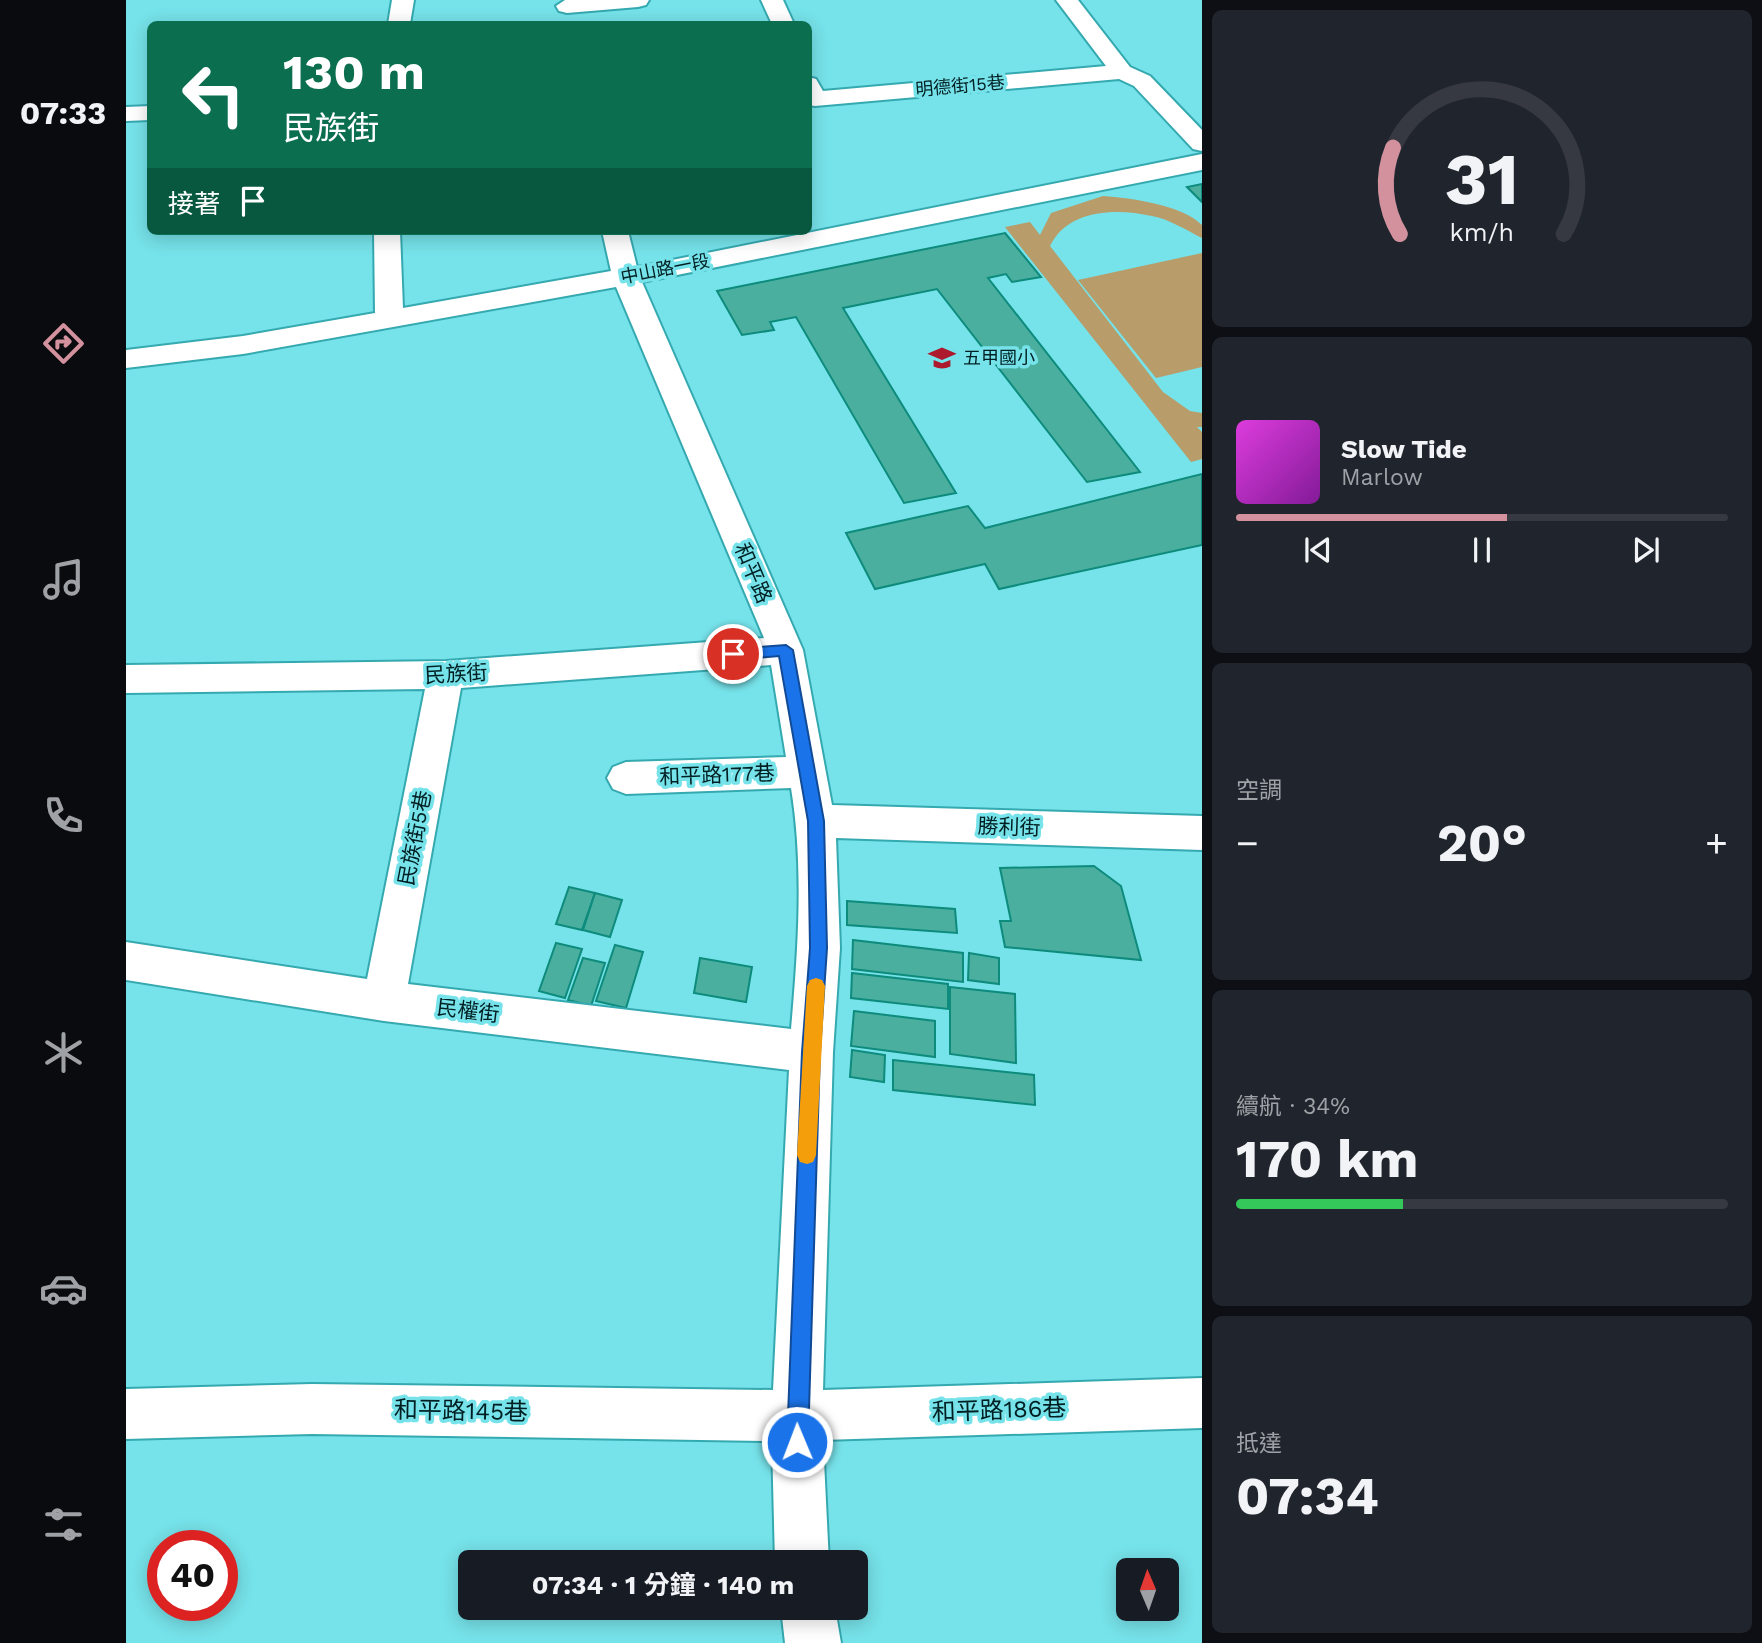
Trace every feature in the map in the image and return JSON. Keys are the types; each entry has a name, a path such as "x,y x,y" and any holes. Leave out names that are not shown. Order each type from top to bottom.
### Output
{"street":[{"path":"399,21 402,0"},
{"path":"568,10 638,0"},
{"path":"772,0 782,21"},
{"path":"1067,0 1122,72 1142,80 1202,144"},
{"name":"明德街15巷","path":"812,93 815,99 1122,72"},
{"path":"126,114 147,113"},
{"name":"中山路一段","path":"126,359 243,345 625,277 1202,162"},
{"path":"387,235 389,319"},
{"name":"和平路","path":"616,235 625,277 786,650 816,821 819,948 811,1052 797,1416 802,1550"},
{"name":"民族街","path":"126,679 446,675 786,650"},
{"name":"民族街5巷","path":"384,1001 446,675"},
{"name":"和平路177巷","path":"626,778 809,772"},
{"name":"勝利街","path":"816,821 1202,833"},
{"name":"民權街","path":"126,961 384,1001 811,1052"},
{"name":"和平路186巷","path":"797,1416 1202,1403"},
{"name":"和平路145巷","path":"126,1413 312,1409 797,1416"},
{"path":"810,1620 813,1643"}],"shaded area":[{"path":"1103,196 1169,208 1182,212 1202,225 1202,238 1158,217 1123,212 1094,214 1068,225 1050,246 1163,392 1190,411 1202,413 1202,427 1197,427 1202,432 1202,459 1191,462 1005,227 1030,222 1040,235 1051,213"},
{"path":"1202,253 1202,367 1156,378 1078,280"}],"building":[{"path":"1202,184 1202,202 1187,187"},
{"path":"1005,233 1041,277 1012,282 1006,274 988,278 1140,472 1087,482 937,289 843,308 956,493 904,503 796,317 770,322 774,330 742,335 717,291"},
{"path":"1202,474 1202,545 999,589 985,564 875,589 846,533 968,506 985,528"},
{"path":"1094,866 1121,886 1141,960 1005,947 1000,921 1011,921 1000,868"},
{"path":"569,887 595,893 582,930 556,924"},
{"path":"595,893 622,900 610,937 583,930"},
{"path":"847,901 955,909 957,933 847,925"},
{"path":"853,940 963,953 963,982 852,969"},
{"path":"556,943 582,949 565,998 539,991"},
{"path":"615,945 643,952 626,1008 596,1001"},
{"path":"969,953 999,958 999,984 968,980"},
{"path":"583,958 605,963 591,1006 568,1000"},
{"path":"700,958 752,967 746,1002 694,993"},
{"path":"852,973 948,984 948,1009 851,998"},
{"path":"950,987 1015,994 1016,1063 950,1054"},
{"path":"854,1011 935,1021 935,1057 851,1046"},
{"path":"852,1050 885,1055 884,1082 850,1077"},
{"path":"893,1060 1034,1075 1035,1105 893,1090"}],"slow traffic":[{"path":"807,1155 816,986"}],"place":[{"name":"五甲國小","path":"942,358"}],"route":[{"path":"733,654 786,650 816,821 819,948 811,1052 797,1442"}]}
